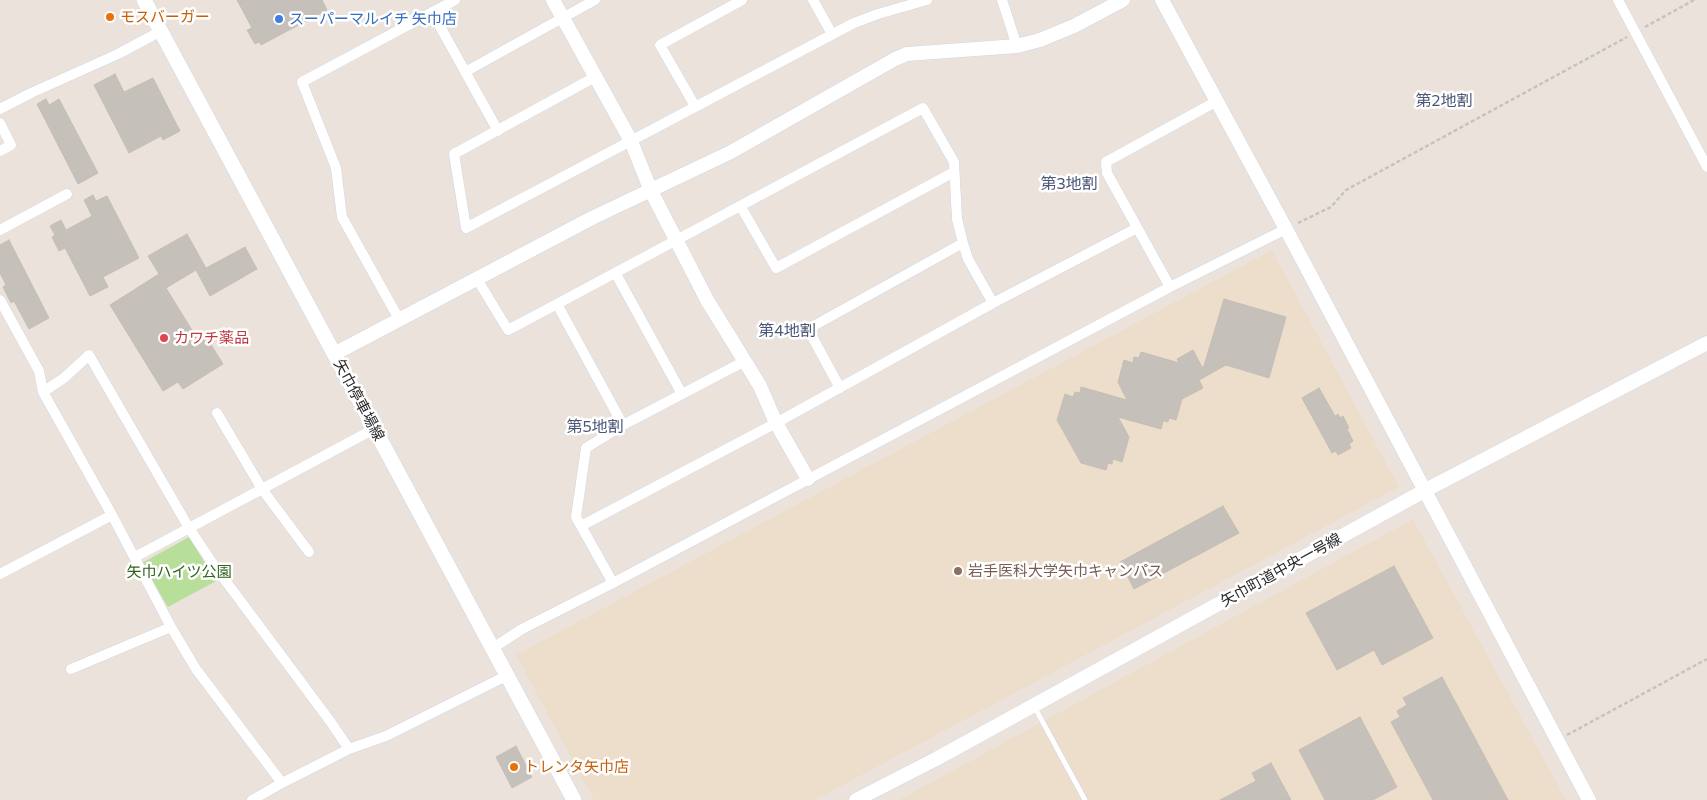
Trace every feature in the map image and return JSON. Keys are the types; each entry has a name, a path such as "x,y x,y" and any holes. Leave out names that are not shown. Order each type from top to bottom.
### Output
{"main road":[{"name":"矢巾停車場線","path":"144,0 574,800"}],"street":[{"path":"399,319 342,216 336,168 302,82 455,0"},
{"path":"552,0 631,141 651,191 707,300 760,386 776,423 808,479"},
{"path":"465,72 595,0"},
{"path":"695,106 660,45 742,0"},
{"path":"814,0 832,34"},
{"path":"595,77 454,154 466,228 854,22 927,0"},
{"path":"1002,0 1017,46"},
{"path":"334,354 592,218 732,152 895,58 907,54 1017,46 1040,40 1074,26 1124,0"},
{"path":"1162,0 1286,229 1589,800"},
{"path":"1618,0 1707,168"},
{"path":"432,12 498,130"},
{"path":"0,109 118,54 161,31"},
{"path":"1170,287 1107,173 1106,162 1217,101"},
{"path":"477,279 508,330 616,274 923,108 954,162 957,219 962,243 968,259 993,303"},
{"path":"0,123 11,145 0,150"},
{"path":"741,207 776,268 954,172"},
{"path":"0,230 67,194"},
{"path":"581,526 776,423 993,303 1137,228"},
{"path":"493,648 522,629 1170,287 1286,229"},
{"path":"840,388 808,329 962,243"},
{"path":"616,274 682,394"},
{"path":"0,300 39,372 43,392 135,557 171,627 196,669 282,783"},
{"path":"557,304 623,425"},
{"name":"矢巾町道中央一号線","path":"856,800 1034,706 1424,491 1707,343"},
{"path":"43,392 64,378 88,355 189,528 213,564 349,749"},
{"path":"612,583 576,517 586,448 623,425 745,361"},
{"path":"217,414 262,489 309,552"},
{"path":"135,557 374,429"},
{"path":"0,574 112,515"},
{"path":"71,669 171,627"},
{"path":"252,800 349,749 386,736 508,675"}],"lane":[{"path":"1034,706 1085,800"}],"path":[{"path":"1286,229 1331,207 1346,190 1694,0"},
{"path":"1557,740 1707,659"}],"shaded area":[{"name":"岩手医科大学矢巾キャンパス","path":"1272,250 1399,487 815,800 594,800 516,655"},
{"path":"1413,519 1566,800 899,800"}],"green space":[{"name":"矢巾ハイツ公園","path":"189,537 216,581 168,607 142,563"}],"building":[{"name":"スーパーマルイチ 矢巾店","path":"237,0 322,0 327,10 261,45 259,42 255,44 247,30 252,28"},
{"path":"115,74 124,92 153,78 180,131 163,140 161,136 129,153 94,85"},
{"path":"46,99 49,105 59,99 98,173 78,184 37,104"},
{"path":"93,195 96,201 107,196 139,258 103,277 108,287 90,296 65,248 59,251 52,237 55,235 50,226 61,220 66,230 92,216 84,200"},
{"name":"カワチ薬品","path":"187,234 206,268 245,247 257,269 210,296 196,270 166,288 198,340 205,335 223,364 183,389 178,382 163,391 110,305 159,274 148,256"},
{"path":"9,240 49,318 29,329 14,301 11,303 3,287 6,285 0,273 0,245"},
{"path":"1224,299 1286,317 1269,378 1226,365 1199,380 1203,388 1182,399 1176,420 1169,418 1168,422 1163,421 1161,429 1118,417 1129,437 1122,462 1113,459 1112,464 1108,463 1106,470 1081,463 1057,420 1065,394 1073,397 1075,392 1080,393 1081,387 1127,400 1118,382 1124,360 1133,363 1134,357 1139,358 1141,352 1179,363 1177,359 1193,350 1203,369"},
{"path":"1319,388 1335,416 1338,414 1340,418 1343,416 1353,441 1349,444 1351,448 1338,455 1336,451 1332,453 1302,398"},
{"path":"1223,506 1239,533 1134,589 1120,562"},
{"path":"1394,566 1433,638 1382,665 1374,650 1337,670 1306,613"},
{"path":"1442,677 1508,800 1433,800 1391,722 1400,717 1397,711 1407,705 1403,698"},
{"path":"1360,717 1397,787 1373,800 1325,800 1299,750"},
{"name":"トレンタ矢巾店","path":"516,746 532,777 512,788 496,757"},
{"path":"1271,763 1291,800 1220,800 1256,781 1252,773"}],"place":[{"name":"モスバーガー","path":"110,17"},
{"name":"スーパーマルイチ 矢巾店","path":"279,19"},
{"name":"カワチ薬品","path":"164,338"},
{"name":"岩手医科大学矢巾キャンパス","path":"958,571"},
{"name":"トレンタ矢巾店","path":"514,767"}],"district":[{"name":"第2地割","path":"1444,101"},
{"name":"第3地割","path":"1069,184"},
{"name":"第4地割","path":"787,331"},
{"name":"第5地割","path":"595,427"}]}
